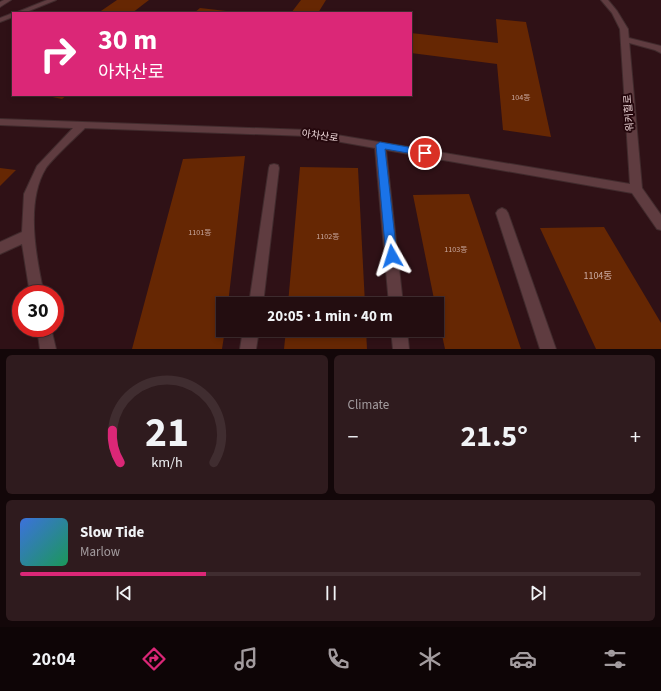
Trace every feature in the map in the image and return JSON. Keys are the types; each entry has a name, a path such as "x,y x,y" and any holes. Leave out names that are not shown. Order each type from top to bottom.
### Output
{"street":[{"path":"0,5 8,0"},
{"path":"21,12 53,0"},
{"name":"워커힐로","path":"604,0 615,12 624,29 636,189"},
{"path":"0,20 12,15"},
{"path":"624,39 658,48 661,51"},
{"name":"아차산로","path":"0,122 306,133 636,189"},
{"path":"35,285 28,247 30,194 42,166 82,125"},
{"path":"380,145 395,297"},
{"path":"257,297 274,168"},
{"path":"636,189 661,225"},
{"path":"502,213 548,349"},
{"path":"0,248 28,235"},
{"path":"46,337 48,349"},
{"path":"248,349 250,337"},
{"path":"400,337 401,349"}],"building":[{"path":"117,0 149,0 133,12 99,12"},
{"path":"301,0 326,0 319,12 292,12"},
{"path":"200,8 235,12 195,12"},
{"path":"496,19 526,22 551,137 503,130 497,64 412,53 412,33 498,43"},
{"path":"48,96 66,96 62,99"},
{"path":"245,156 229,297 216,297 216,337 224,337 222,349 132,349 183,159"},
{"path":"300,167 358,168 365,297 289,297"},
{"path":"0,168 16,170 0,186"},
{"path":"469,194 521,349 445,349 442,337 444,337 444,297 434,297 413,195"},
{"path":"604,227 661,323 661,349 596,349 540,228"},
{"path":"285,337 366,337 367,349 284,349"}],"route":[{"path":"392,256 380,145 425,153"}]}
